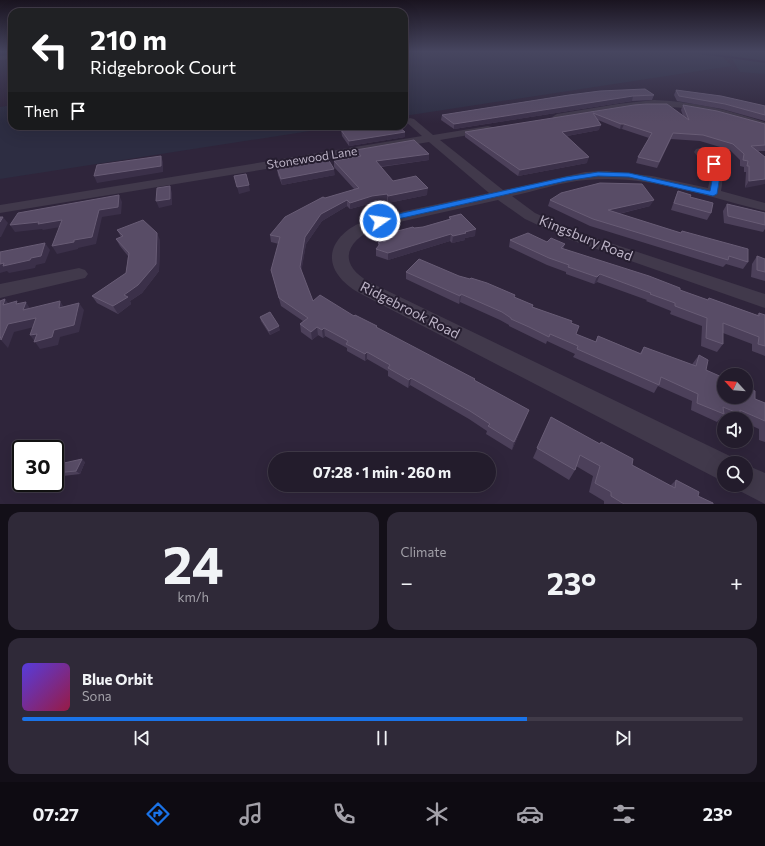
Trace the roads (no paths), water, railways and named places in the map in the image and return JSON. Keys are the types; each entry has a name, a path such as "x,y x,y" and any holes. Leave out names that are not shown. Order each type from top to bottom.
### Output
{"street":[{"path":"545,119 632,105 660,103 712,110 765,126"},
{"name":"Kingsbury Road","path":"410,121 499,194 530,216 574,236 765,301"},
{"name":"Stonewood Lane","path":"0,209 499,127"},
{"path":"700,152 714,164 718,170 713,194"},
{"name":"Ridgebrook Road","path":"717,464 354,281 345,270 340,260 340,250 351,234 361,227 389,218 585,176 612,174 649,178 765,207"},
{"path":"0,291 80,274"},
{"path":"753,483 765,489"}]}
